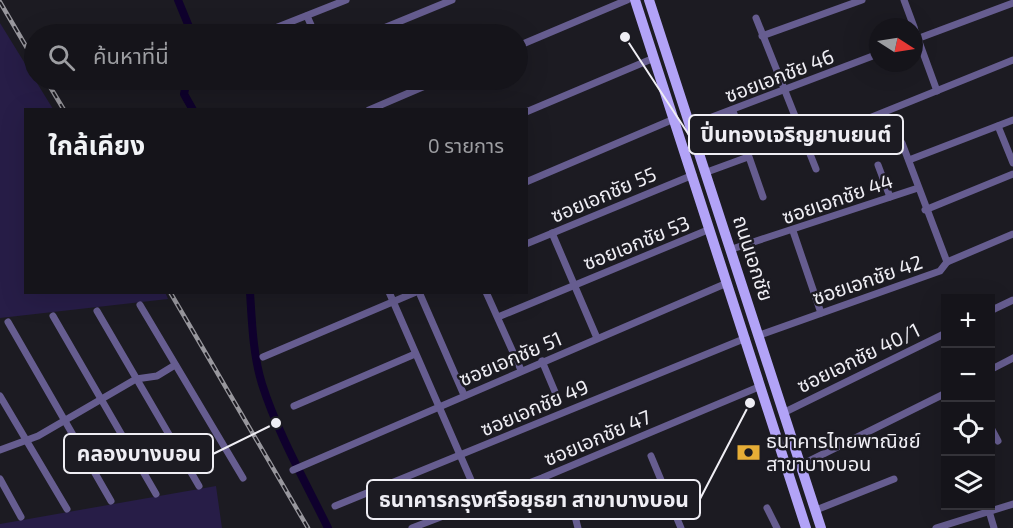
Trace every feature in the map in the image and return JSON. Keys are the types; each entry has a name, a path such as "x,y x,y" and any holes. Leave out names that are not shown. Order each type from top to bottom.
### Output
{"main road":[{"name":"ถนนเอกชัย","path":"635,0 806,528"},
{"name":"ถนนเอกชัย","path":"649,0 707,172 821,528"},
{"path":"718,254 732,249"}],"street":[{"path":"286,24 346,0"},
{"path":"394,24 452,0"},
{"path":"528,42 627,0"},
{"path":"762,36 862,0"},
{"path":"904,0 910,18"},
{"path":"923,37 1013,3"},
{"path":"307,16 311,24"},
{"path":"756,18 816,169"},
{"path":"923,57 937,91"},
{"path":"528,111 654,58"},
{"name":"ซอยเอกชัย 46","path":"691,125 869,58"},
{"path":"805,144 1013,60"},
{"path":"374,108 416,90"},
{"path":"733,111 763,197"},
{"path":"528,181 674,119"},
{"path":"909,160 1013,120"},
{"path":"998,126 1013,163"},
{"path":"902,143 925,210 947,262"},
{"path":"707,172 748,157"},
{"path":"878,165 890,197"},
{"path":"925,210 1013,174"},
{"name":"ซอยเอกชัย 55","path":"528,243 693,175"},
{"name":"ซอยเอกชัย 44","path":"732,249 793,231 918,188"},
{"name":"ซอยเอกชัย 53","path":"498,317 710,229"},
{"path":"793,231 821,313"},
{"path":"552,233 597,339"},
{"name":"ซอยเอกชัย 42","path":"760,335 940,271 947,262 1013,234"},
{"name":"ซอยเอกชัย 51","path":"293,470 727,283"},
{"path":"390,294 481,503"},
{"path":"263,357 414,294"},
{"path":"419,294 464,395"},
{"path":"487,294 521,370"},
{"path":"995,309 1013,300"},
{"path":"140,306 243,478"},
{"path":"97,311 199,486"},
{"path":"52,316 156,494"},
{"path":"8,322 111,501"},
{"name":"ซอยเอกชัย 40/1","path":"785,412 941,335"},
{"name":"ซอยเอกชัย 49","path":"335,506 746,338"},
{"path":"294,406 415,354"},
{"path":"995,367 1013,358"},
{"path":"542,361 558,399"},
{"path":"0,450 66,421 135,379 157,376 175,365"},
{"name":"ซอยเอกชัย 47","path":"412,528 481,503 761,386"},
{"path":"801,465 941,395"},
{"path":"0,396 67,509"},
{"path":"995,435 998,441"},
{"path":"651,456 681,528"},
{"path":"0,479 21,517"},
{"path":"816,510 894,479"},
{"path":"570,497 578,528"},
{"path":"941,527 1013,504"},
{"path":"767,508 777,528"},
{"path":"989,511 994,528"}],"shaded area":[{"path":"0,23 24,62 24,90 41,90 52,108 24,108 24,294 166,294 168,299 0,318"},
{"path":"216,486 222,528 0,528 0,524"}],"waterway":[{"path":"178,0 188,24"},
{"path":"185,90 184,94 192,108"},
{"path":"250,294 255,350 268,403 328,528"}],"railway":[{"path":"0,2 24,43"},
{"path":"52,90 63,108"},
{"path":"171,294 308,528"}],"place":[{"name":"ปิ่นทองเจริญยานยนต์","path":"625,37"},
{"name":"ธนาคารกรุงศรีอยุธยา สาขาบางบอน","path":"750,403"},
{"name":"คลองบางบอน","path":"276,423"},
{"name":"ธนาคารไทยพาณิชย์ สาขาบางบอน","path":"748,452"}]}
